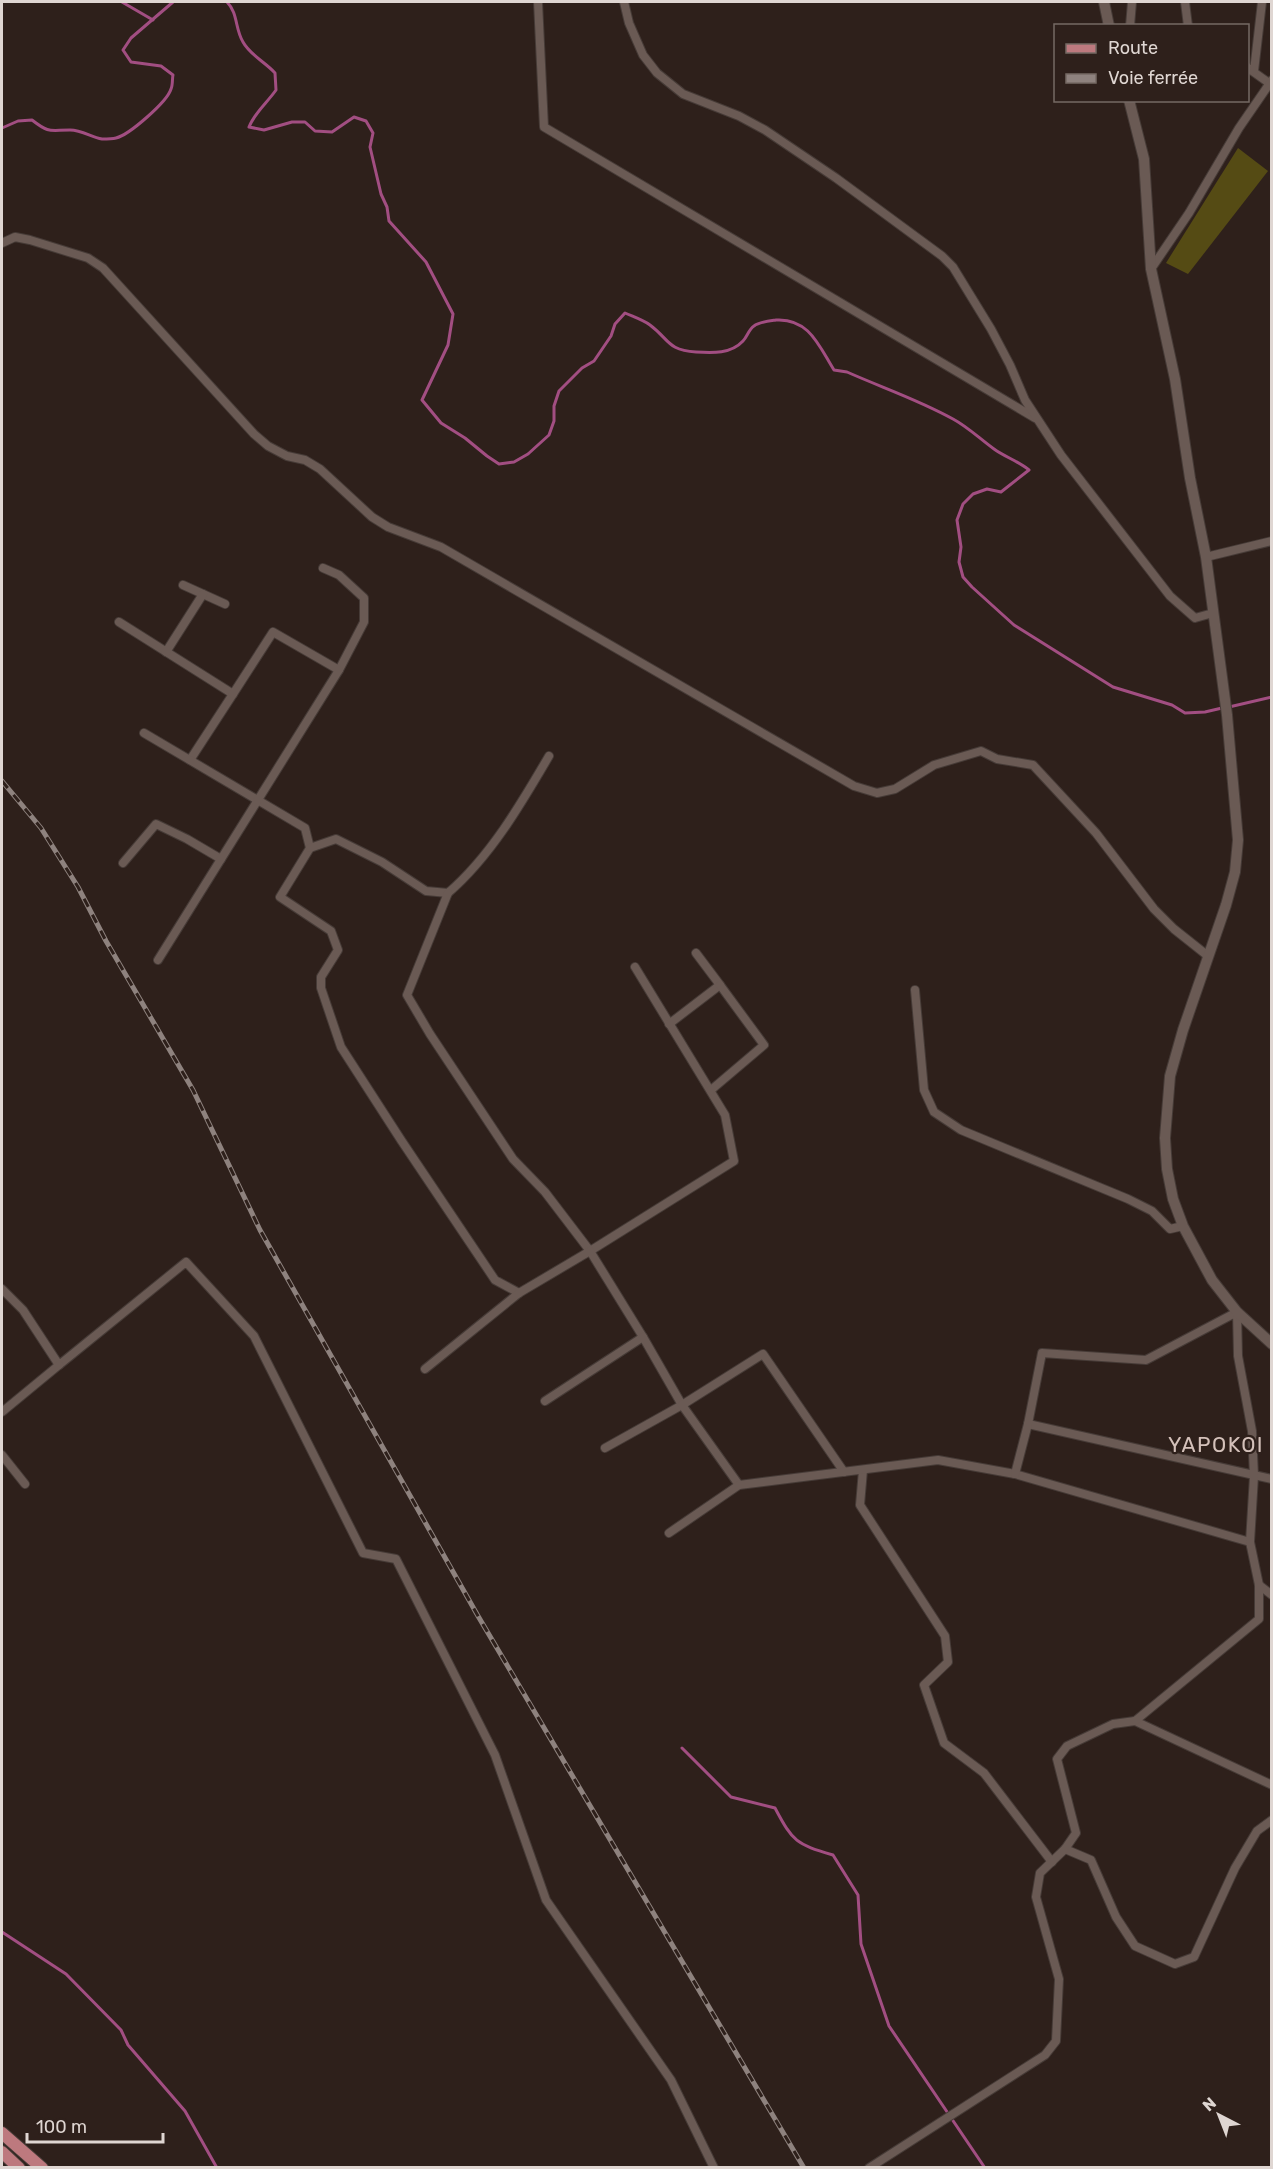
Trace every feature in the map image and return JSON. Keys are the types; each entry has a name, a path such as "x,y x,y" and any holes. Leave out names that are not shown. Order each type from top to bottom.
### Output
{"main road":[{"path":"2,2133 42,2168"},
{"path":"2,2152 19,2168"}],"street":[{"path":"538,2 544,127 1036,418"},
{"path":"624,2 629,23 643,56 657,73 683,94 739,116 765,130 836,178 942,256 952,267 991,329 1036,418 1061,455 1170,596 1196,618 1213,613"},
{"path":"1104,2 1109,24"},
{"path":"1130,24 1132,2"},
{"path":"1185,2 1188,24"},
{"path":"1151,268 1189,213 1239,128 1270,82 1251,70 1262,2"},
{"path":"1130,102 1144,159 1151,268 1175,379 1190,478 1206,557 1227,715 1238,840 1235,872 1170,1076 1165,1138 1167,1169 1173,1199 1183,1226 1212,1280 1237,1312 1272,1344"},
{"path":"2,243 15,237 30,240 88,258 104,268 254,435 268,446 287,456 305,460 320,469 372,517 388,527 441,547 854,786 877,793 895,789 934,765 981,751 997,759 1033,765 1096,833 1154,909 1174,929 1208,956"},
{"path":"1206,557 1272,541"},
{"path":"158,960 339,670 364,622 364,598 339,575 323,568"},
{"path":"183,585 225,604"},
{"path":"166,652 203,594"},
{"path":"119,622 232,694"},
{"path":"190,760 273,632 339,670"},
{"path":"144,733 305,828 310,848"},
{"path":"549,756 496,839 466,877 448,893 407,995 430,1034 513,1159 545,1192 590,1251 682,1405 739,1485"},
{"path":"123,863 156,824 187,838 221,859"},
{"path":"448,893 426,891 382,862 336,839 310,848 280,897 331,931 338,950 321,977 321,988 341,1047 400,1140 495,1280 519,1293"},
{"path":"696,953 764,1045 711,1090"},
{"path":"425,1369 519,1293 734,1161 725,1115 635,967"},
{"path":"669,1024 720,986"},
{"path":"915,990 924,1090 934,1112 961,1130 1128,1199 1152,1211 1170,1228 1183,1226"},
{"path":"2,1412 186,1262 254,1336 363,1554 396,1559 495,1755 546,1900 671,2080 714,2168"},
{"path":"2,1289 23,1310 59,1365"},
{"path":"1015,1474 1042,1353 1146,1360 1237,1312"},
{"path":"869,2168 1045,2055 1056,2041 1059,1979 1036,1897 1040,1873 1065,1849 1076,1833 1057,1759 1067,1746 1113,1724 1135,1721 1258,1619 1259,1585 1250,1542 1254,1476 1252,1431 1238,1356 1237,1312"},
{"path":"545,1401 643,1337"},
{"path":"605,1448 682,1405 763,1354 844,1472"},
{"path":"1028,1424 1272,1479"},
{"path":"2,1455 25,1484"},
{"path":"669,1533 739,1485 938,1460 1015,1474 1250,1542"},
{"path":"863,1470 860,1505 945,1636 948,1662 924,1685 944,1743 984,1773 1052,1862"},
{"path":"1259,1585 1272,1595"},
{"path":"1135,1721 1272,1785"},
{"path":"1065,1849 1091,1860 1116,1917 1135,1946 1175,1964 1194,1957 1235,1868 1257,1831 1272,1820"}],"shaded area":[{"path":"1238,148 1268,171 1188,274 1166,263"}],"waterway":[{"path":"122,2 153,20"},
{"path":"2,128 18,121 32,120 54,131 74,130 102,139 116,138 130,131 163,102 172,87 173,75 161,66 131,62 123,50 131,38 173,2"},
{"path":"227,2 231,6 240,37 246,47 275,73 276,90 249,127 264,130 292,122 305,122 315,131 332,132 354,117 366,121 373,133 370,147 389,221 426,262 453,314 448,345 422,400 441,423 465,438 487,456 499,464 514,462 528,454 549,435 559,391 582,368 594,361 611,336 615,324 625,313 650,325 674,347 696,352 715,352 733,348 743,341 752,327 761,323 776,320 797,324 812,335 834,370 847,372 940,412 1029,470 1001,492 987,489 973,494 963,504 957,520 961,547 959,562 963,577 1014,625 1113,687 1172,705 1185,713 1222,708"},
{"path":"1229,707 1272,697"},
{"path":"682,1748 731,1797 775,1808 786,1828 797,1840 811,1848 833,1855 858,1895 861,1944 889,2026 985,2168"},
{"path":"2,1932 66,1974 121,2030 128,2045 185,2111 217,2168"}],"railway":[{"path":"2,781 41,828 78,887 106,941 193,1090 260,1230 478,1616 804,2168"}],"district":[{"name":"YAPOKOI","path":"1216,1444"}]}
